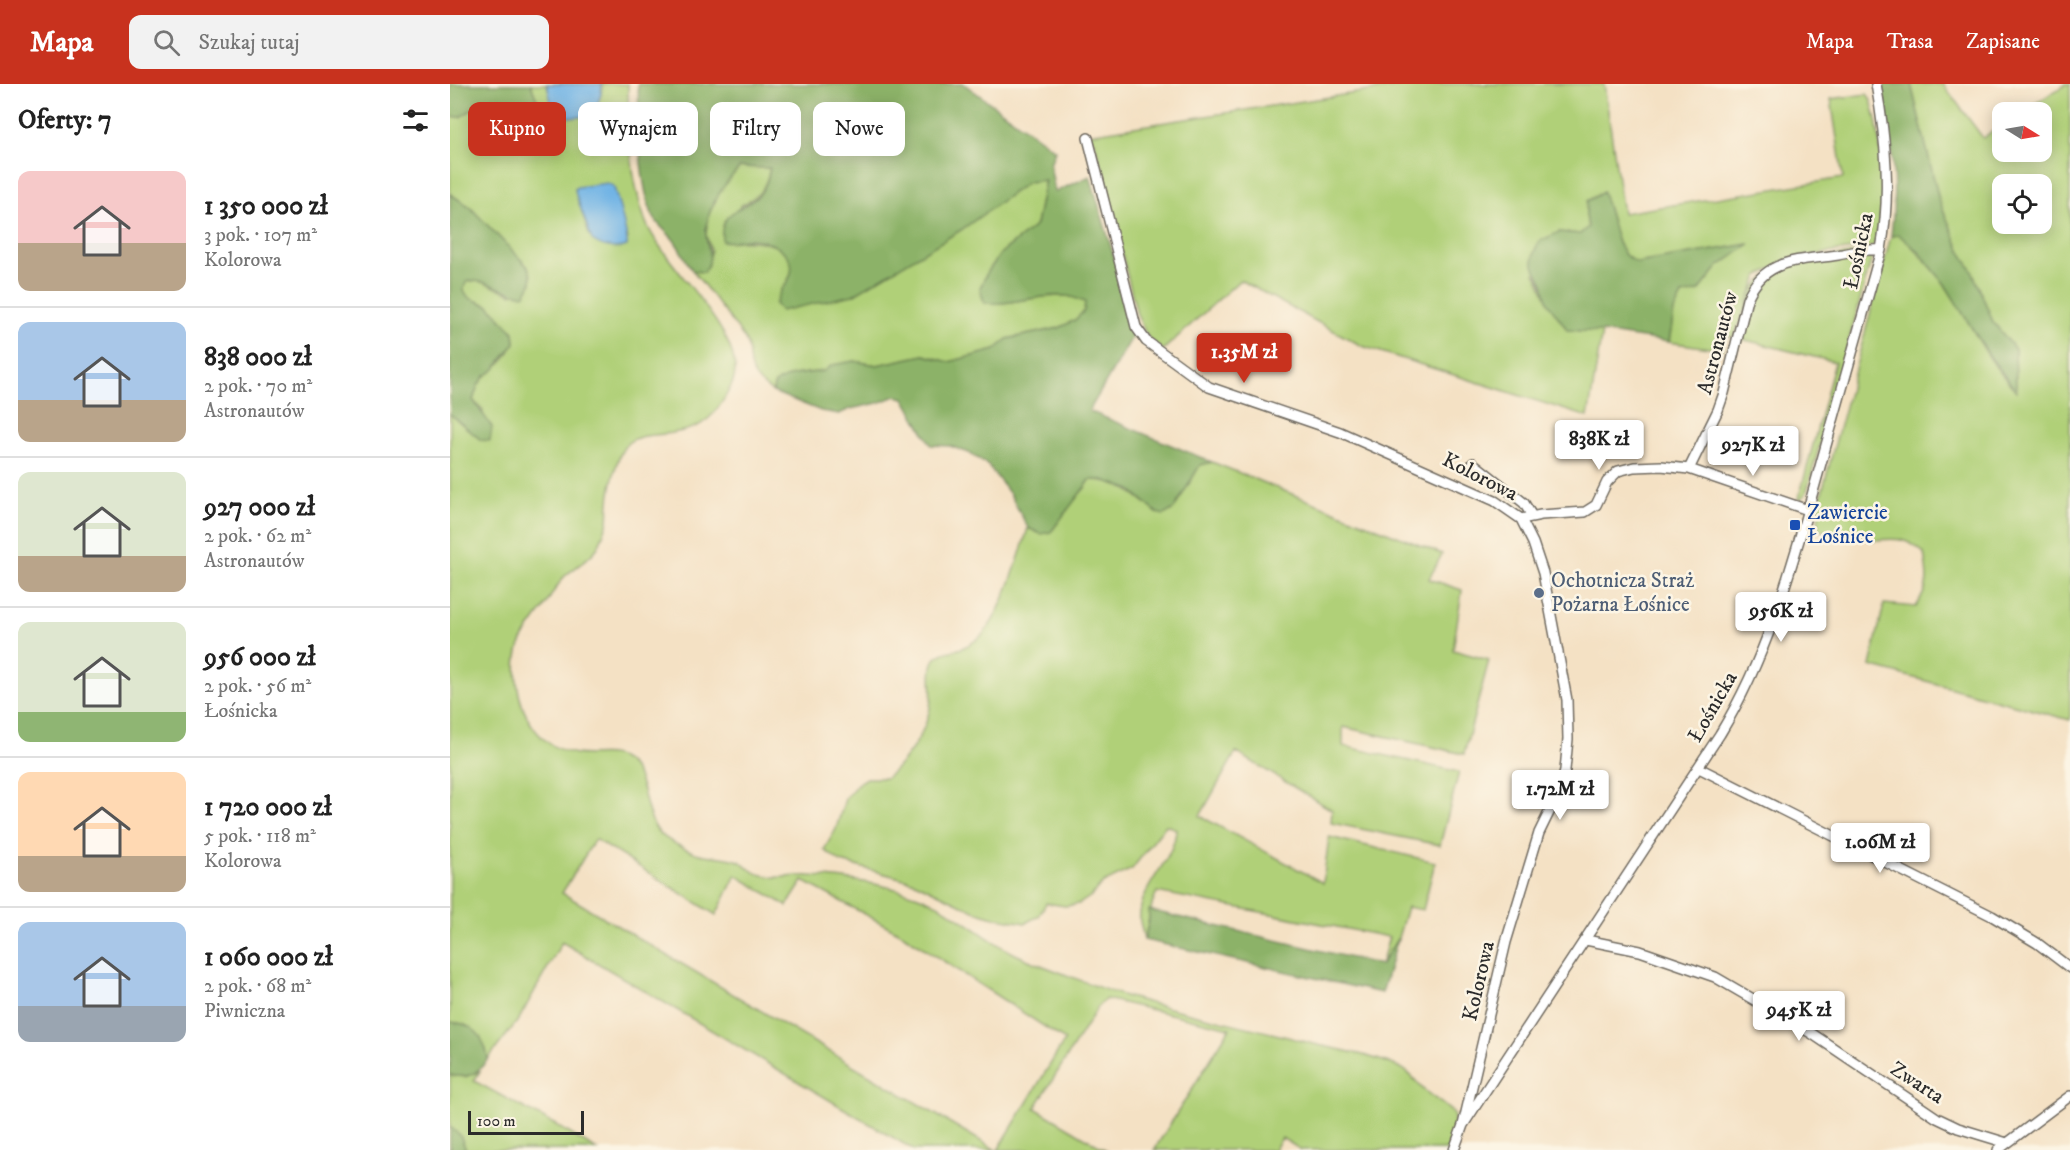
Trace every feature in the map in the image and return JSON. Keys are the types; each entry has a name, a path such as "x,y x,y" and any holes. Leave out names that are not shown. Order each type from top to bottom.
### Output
{"street":[{"name":"Łośnicka","path":"1454,1150 1463,1125 1731,717 1762,654 1776,618 1808,510 1881,250 1888,195 1888,164 1876,84"},
{"name":"Kolorowa","path":"1088,138 1136,327 1146,341 1209,387 1340,432 1495,501 1521,519 1533,543 1543,573 1567,700 1568,739 1565,770 1560,790 1539,833 1506,942 1463,1125"},
{"name":"Astronautów","path":"1689,469 1724,393 1752,285 1761,276 1791,260 1860,250 1881,250"},
{"path":"1473,463 1524,502 1532,516"},
{"path":"1521,519 1589,511 1598,502 1612,476 1624,469 1661,466 1689,469 1808,510"},
{"path":"1699,768 1992,916 2037,943 2070,968"},
{"name":"Zwarta","path":"1586,940 1640,951 1715,977 1811,1034 1937,1118 1958,1128 2007,1143"},
{"path":"1998,1150 2070,1096"}],"green space":[{"path":"450,84 531,84 538,102 468,102 468,112 460,117 450,117"},
{"path":"531,84 547,84 551,102 512,102"},
{"path":"602,84 628,84 628,102 598,102"},
{"path":"638,84 964,84 1055,150 1050,165 1055,192 1090,176 1134,334 1089,411 1212,462 1200,465 1174,509 1164,515 1157,513 1131,490 1103,480 1090,480 1051,532 1041,534 1028,528 1010,494 987,464 969,453 950,446 931,445 904,398 896,396 839,414 821,411 773,392 774,385 778,381 793,375 824,371 832,365 854,361 877,365 924,355 949,362 995,350 1007,339 1059,328 1075,320 1084,311 1085,302 1073,297 1046,296 1005,303 984,303 980,288 1001,253 1036,225 1045,180 1028,182 961,230 853,295 781,311 775,304 792,270 786,254 764,241 746,239 722,241 724,222 733,212 759,195 765,186 770,168 740,167 725,184 713,204 706,227 709,263 704,272 693,271 671,236 652,214 647,199 641,156 698,156 698,102 639,102"},
{"path":"1415,84 1604,84 1623,213 1843,178 1831,99 1867,94 1877,127 1883,187 1880,220 1874,246 1793,258 1758,276 1734,337 1726,336 1722,350 1669,342 1674,311 1682,295 1699,291 1718,267 1749,244 1637,263 1625,255 1618,243 1603,192 1587,201 1588,228 1580,234 1559,232 1535,273 1548,302 1567,330 1602,332 1588,417 1362,346 1240,280 1163,350 1148,338 1137,315 1095,143 1082,135"},
{"path":"1881,84 1911,84 1939,200 1993,322 2015,349 2016,391 1988,354 1944,283 1920,253 1899,235 1891,236 1894,179"},
{"path":"1911,84 1943,84 1983,138 1992,132 1992,162 2052,162 2052,102 2038,102 2066,84 2070,84 2070,720 1870,666 1884,604 1916,607 1924,593 1927,575 1924,553 1901,540 1871,540 1818,529 1819,503 1891,236 1899,234 1933,269 1952,295 1995,366 2016,390 2015,349 1993,322 1971,268 1961,252 1939,200"},
{"path":"468,112 468,156 566,156 566,117 578,117 578,156 631,156 636,187 645,220 668,258 718,324 730,346 735,366 732,384 725,398 710,417 702,423 693,428 669,434 637,438 624,448 615,471 608,521 598,547 564,577 526,634 519,650 516,669 519,695 534,729 552,745 563,751 582,755 616,756 630,764 640,781 648,811 657,830 669,840 696,853 736,860 754,872 766,876 835,878 897,889 935,903 1016,954 1103,989 1176,1010 1366,1056 1399,1067 1454,1114 1454,1126 1447,1150 1301,1150 1282,1138 1274,1150 1154,1150 1230,1028 1106,999 1099,1005 1035,1108 1106,1150 998,1150 1065,1040 902,934 803,881 787,906 736,875 716,915 595,839 562,893 996,1150 914,1150 562,942 519,1019 488,1059 486,1049 464,1024 450,1022 450,414 481,440 483,411 473,400 478,385 505,358 515,342 514,332 489,306 469,298 463,290 466,281 477,280 512,294 528,267 469,206 450,194 450,117 460,117","holes":["575,189 617,198 623,228 628,238 589,234"]},
{"path":"740,167 770,168 761,192 740,206 730,242 756,241 769,244 788,256 792,265 790,276 781,290 781,310 890,271 961,229 1028,182 1045,179 1036,225 1001,253 980,288 985,303 1005,303 1046,296 1068,296 1085,302 1084,311 1075,320 1059,328 1007,339 996,350 949,362 924,355 877,365 854,361 824,371 793,375 774,385 773,392 756,377 751,368 746,341 693,271 704,272 711,251 706,235 708,216 724,184"},
{"path":"1603,192 1618,243 1625,255 1637,263 1750,244 1718,267 1699,291 1682,295 1674,311 1669,342 1602,332 1567,330 1547,300 1543,284 1533,263 1536,248 1540,241 1559,232 1580,234 1588,227 1587,201"},
{"path":"450,194 469,206 528,267 531,275 530,285 524,295 474,281 467,281 463,290 469,298 489,306 514,333 515,343 494,370 478,385 473,400 492,427 490,441 481,440 450,414"},
{"path":"1855,253 1873,254 1806,494 1798,501 1835,362 1741,339 1746,311 1753,290 1766,277 1777,271 1803,262"},
{"path":"1212,462 1442,554 1429,579 1462,590 1453,650 1489,660 1464,754 1343,727 1343,746 1459,772 1440,845 1331,823 1332,810 1236,752 1200,816 1323,883 1329,837 1435,862 1423,910 1407,907 1398,938 1381,965 1389,937 1157,892 1144,940 1140,921 1144,897 1170,853 1174,841 1176,829 1166,825 1132,869 1103,883 1091,896 1079,904 1065,906 1046,903 1039,916 1025,923 974,911 915,882 841,862 824,850 836,829 845,799 857,784 867,778 886,778 916,744 929,711 931,672 935,659 942,654 967,646 983,634 990,625 1010,584 1028,528 1041,534 1090,480 1119,485 1157,513 1187,485 1200,465"},
{"path":"1149,910 1381,965 1398,938 1382,993 1144,940 1149,922"},
{"path":"450,1022 472,1028 484,1044 488,1059 480,1068 467,1076 450,1075"},
{"path":"480,1071 474,1081 597,1150 466,1150 460,1135 450,1127 450,1075 465,1077"},
{"path":"450,1127 460,1135 466,1150 450,1150"}],"water":[{"path":"547,84 602,84 598,102 578,102 578,117 566,117 566,102 551,102"},
{"path":"608,183 614,187 625,226 627,246 609,247 592,240 576,195 577,187"}],"place":[{"name":"Zawiercie Łośnice","path":"1795,525"},
{"name":"Ochotnicza Straż Pożarna Łośnice","path":"1539,593"}]}
